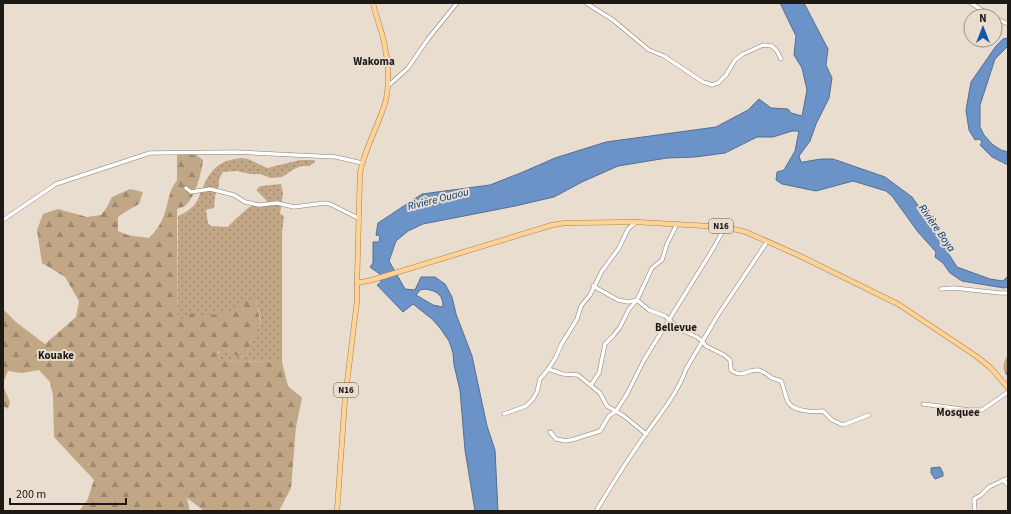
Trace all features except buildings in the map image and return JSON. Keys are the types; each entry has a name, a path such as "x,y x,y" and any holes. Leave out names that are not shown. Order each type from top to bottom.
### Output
{"main road":[{"name":"N16","path":"337,511 340,452 357,301 360,173 362,163 383,109 388,86 386,48 373,3"},
{"name":"N16","path":"357,283 372,280 552,225 565,223 636,222 725,227 746,232 800,256 898,304 976,356 991,368 1008,388"}],"street":[{"path":"388,86 408,68 428,39 457,3"},
{"path":"586,3 613,20 649,50 664,56 704,82 712,85 718,83 726,75 735,60 743,54 764,45 772,46 777,51 781,59"},
{"path":"3,220 56,184 150,153 236,152 336,157 362,163"},
{"path":"186,188 191,192 210,189 234,195 245,202 259,205 277,203 294,207 325,203 360,219"},
{"path":"504,414 526,406 533,399 537,392 540,379 556,357 561,345 577,319 581,306 590,295 602,270 619,248 628,229 636,222"},
{"path":"590,385 599,373 605,344 620,327 629,309 637,300 652,268 662,260 666,244 677,224"},
{"path":"550,432 556,439 566,441 600,431 609,416 616,411 627,394 644,360 725,227"},
{"path":"596,511 656,421 728,299 767,242"},
{"path":"593,286 618,300 628,302 637,300"},
{"path":"941,289 954,288 1008,293"},
{"path":"637,300 649,310 670,319 681,330 702,341 706,346 724,355 730,360 731,370 735,374 743,374 760,370 772,378 781,381 788,403 795,408 811,412 823,412 832,420 843,425 869,415"},
{"path":"548,368 563,374 578,375 600,393 607,406 646,434"},
{"path":"923,404 969,410 982,410 1008,392"},
{"path":"975,511 974,499 981,495 989,487 1008,478"},
{"path":"1003,480 1008,485"}],"green space":[{"path":"177,152 196,155 203,160 200,177 192,196 185,206 177,209 178,322 191,313 201,317 227,312 251,300 256,301 261,324 253,335 246,356 238,357 227,349 218,352 218,355 223,361 282,362 288,386 302,398 296,427 291,488 279,511 204,511 187,498 190,511 79,511 87,501 94,480 54,437 53,396 50,382 39,370 22,373 8,371 3,383 3,309 16,322 45,344 76,317 79,301 65,277 42,263 37,230 43,214 58,209 87,217 101,215 112,197 130,189 143,192 139,204 118,217 118,231 128,235 149,238 161,222 166,210 170,193 177,180"},
{"path":"242,158 248,159 267,168 300,160 315,160 314,163 309,166 302,166 294,169 282,177 270,178 261,174 250,174 237,171 223,172 219,179 214,208 206,210 208,223 211,226 228,227 251,206 267,203 257,189 261,186 281,184 283,193 280,214 284,216 282,233 282,362 222,361 218,355 221,348 227,349 238,357 246,356 253,335 261,324 256,301 229,314 178,323 178,216 189,210 195,204 206,180 218,166 228,161"},
{"path":"1008,355 1008,377 1004,372 1004,366"},
{"path":"3,386 10,402 8,409 3,406"}],"water":[{"name":"Rivière Ouaou","path":"780,3 804,3 828,49 826,65 832,78 829,98 816,124 810,141 799,156 801,162 833,159 885,177 912,197 927,218 936,227 936,234 957,267 990,279 1003,281 1008,276 1008,287 1004,288 962,281 950,273 943,263 935,257 936,252 918,232 892,196 886,191 853,181 816,191 782,184 776,180 777,172 784,170 795,151 799,131 792,131 773,137 757,137 725,153 695,157 667,158 618,166 582,182 554,197 423,224 408,231 396,241 389,261 405,289 415,290 421,277 435,277 445,284 452,297 456,314 472,356 487,426 495,450 498,511 475,511 465,450 460,390 454,365 453,353 449,341 432,319 413,304 403,312 377,285 381,282 381,275 370,267 373,263 373,242 379,242 380,236 376,235 378,223 422,194 490,185 555,158 606,142 716,127 748,110 759,99 771,108 788,109 791,113 802,116 807,90 802,68 794,55 796,36","holes":["420,290 436,292 440,296 443,307 433,305 416,295"]},
{"path":"1008,38 1008,46 995,59 980,105 980,127 984,135 992,144 1001,150 1008,152 1008,165 992,157 980,145 982,142 979,139 975,140 969,130 966,110 971,82 995,48 1003,48 1003,39"},
{"path":"940,467 943,476 935,479 931,473 931,468"}],"district":[{"name":"Wakoma","path":"374,61"},
{"name":"Bellevue","path":"676,327"},
{"name":"Kouake","path":"56,355"},
{"name":"Mosquee","path":"958,412"}],"water label":[{"name":"Rivière Boya","path":"937,228"}]}
